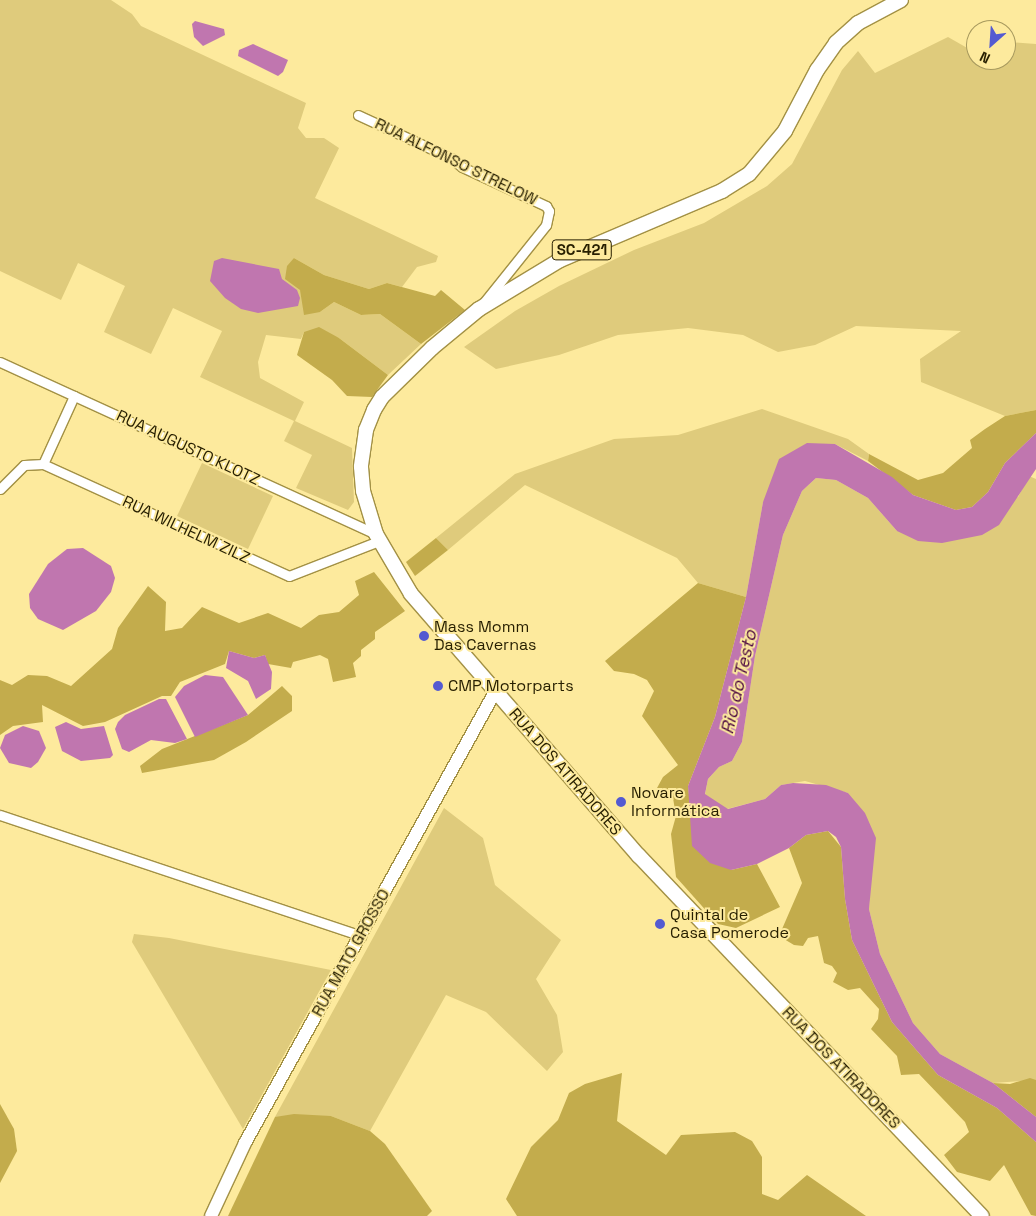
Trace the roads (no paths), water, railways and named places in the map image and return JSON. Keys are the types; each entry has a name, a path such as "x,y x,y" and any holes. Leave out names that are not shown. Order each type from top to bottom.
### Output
{"main road":[{"name":"RUA DOS ATIRADORES","path":"902,0 858,24 836,43 817,70 785,131 749,174 722,190 560,260 479,309 406,373 374,410 366,430 361,467 363,491 377,537 411,594 639,856 982,1216"}],"street":[{"name":"RUA ALFONSO STRELOW","path":"358,115 451,158 462,167 546,206 549,211 546,224 479,309"},
{"name":"RUA AUGUSTO KLOTZ","path":"0,362 377,537"},
{"path":"0,489 24,465 43,464 74,396"},
{"name":"RUA WILHELM ZILZ","path":"43,464 288,576 377,537"},
{"name":"RUA MATO GROSSO","path":"211,1216 245,1143 496,692"},
{"path":"0,815 361,936"}],"water":[{"path":"195,21 224,29 225,35 203,46 194,37 192,24"},
{"path":"253,44 288,60 283,72 278,76 238,56 239,50"},
{"path":"222,258 279,269 282,279 297,290 300,298 298,306 258,313 241,309 225,298 210,281 214,261"},
{"name":"Rio do Testo","path":"1036,433 1036,469 999,525 982,535 942,543 918,541 897,531 868,498 836,480 816,478 802,491 783,535 755,656 742,742 732,761 719,767 708,779 705,794 728,809 765,799 781,785 793,783 826,785 848,793 865,813 876,838 869,909 880,954 913,1023 940,1054 993,1083 1036,1117 1036,1142 997,1108 938,1075 892,1022 852,940 845,899 841,847 836,837 828,831 806,835 789,848 757,864 731,870 710,863 692,846 688,786 715,717 746,597 763,502 779,459 807,443 835,444 892,477 913,495 956,510 972,507 988,492 1005,463"},
{"path":"83,548 111,566 115,578 111,592 96,611 63,630 38,619 30,608 29,594 48,564 67,549"},
{"path":"229,651 254,658 265,655 272,672 271,689 256,699 248,681 226,668"},
{"path":"205,675 223,677 248,715 195,737 175,697 184,686"},
{"path":"159,699 166,699 187,739 175,743 151,740 129,752 122,749 115,729 118,722 125,715"},
{"path":"66,722 81,729 104,726 113,755 110,758 81,761 62,751 55,727"},
{"path":"23,726 39,731 46,748 38,762 31,768 9,763 0,748 5,735"}],"place":[{"name":"Mass Momm Das Cavernas","path":"424,636"},
{"name":"CMP Motorparts","path":"438,686"},
{"name":"Novare Informática","path":"621,802"},
{"name":"Quintal de Casa Pomerode","path":"660,924"}]}
